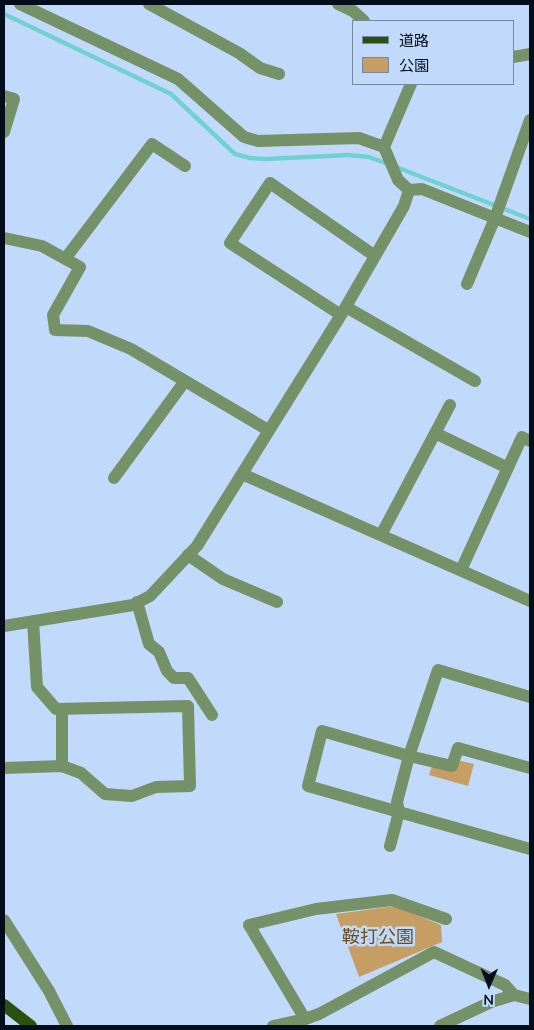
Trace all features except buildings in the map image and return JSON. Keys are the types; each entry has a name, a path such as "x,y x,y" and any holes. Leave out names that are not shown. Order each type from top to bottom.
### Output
{"main road":[{"path":"4,1005 31,1026"}],"street":[{"path":"20,4 178,79 244,138 258,141 359,138 384,147"},
{"path":"148,4 239,53 260,68 279,74"},
{"path":"338,4 353,11 363,20"},
{"path":"514,57 530,54"},
{"path":"411,85 384,147 398,180 409,190 422,189 530,232"},
{"path":"4,96 14,99 4,132"},
{"path":"467,284 495,218 530,120"},
{"path":"65,259 152,144 185,166"},
{"path":"375,256 270,183 230,243 343,311 475,381"},
{"path":"4,626 133,604 150,596 197,546 343,311 404,206 409,190"},
{"path":"4,238 42,246 80,267 53,315 55,330 88,331 131,349 268,430"},
{"path":"114,478 185,381"},
{"path":"381,535 450,405"},
{"path":"435,433 508,468"},
{"path":"461,570 522,437 530,441"},
{"path":"242,474 530,601"},
{"path":"188,555 223,579 277,602"},
{"path":"137,602 149,644 159,652 167,671 174,678 188,678 212,715"},
{"path":"4,768 62,766 81,773 105,794 132,796 156,787 190,786 188,706 56,709 37,687 33,622"},
{"path":"390,846 399,812 397,802 409,756 438,670 530,697"},
{"path":"62,709 62,766"},
{"path":"530,768 458,748 452,766 409,756 322,731 308,786 530,849"},
{"path":"304,1019 249,925 316,909 392,900 446,919"},
{"path":"4,920 49,991 68,1026"},
{"path":"273,1026 319,1014 434,952 505,985 514,995"},
{"path":"440,1026 491,1002 514,995 530,999"},
{"path":"319,1014 326,1026"}],"green space":[{"path":"457,760 474,764 468,786 429,775 432,766"},
{"name":"鞍打公園","path":"395,906 441,925 442,942 359,977 336,914"}],"waterway":[{"path":"4,14 171,94 235,154 250,158 266,159 348,155 369,157 388,164"},
{"path":"396,167 530,219"}]}
